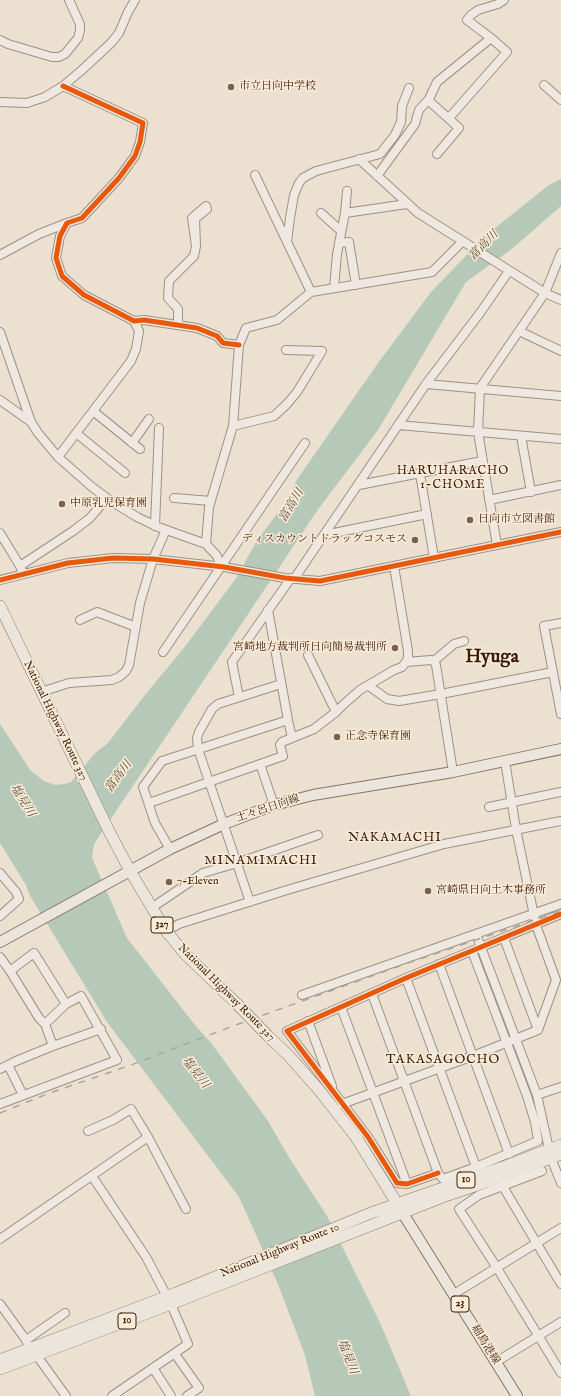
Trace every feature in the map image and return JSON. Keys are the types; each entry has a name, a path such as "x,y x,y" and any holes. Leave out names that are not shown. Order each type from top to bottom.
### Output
{"highway":[{"name":"National Highway Route 327","path":"0,606 108,828 127,872 152,907 166,930 185,954 289,1056 319,1090 356,1136 400,1208"},
{"name":"National Highway Route 10","path":"0,1360 169,1300 506,1166 554,1154 561,1145"},
{"name":"National Highway Route 10","path":"0,1369 31,1348"}],"main road":[{"name":"土々呂日向線","path":"0,942 170,849 224,824 274,805 313,795 453,772 561,749"},
{"name":"細島港線","path":"400,1208 517,1396"}],"street":[{"path":"0,40 8,44 52,57 59,57 65,54 78,38 80,31 80,24 69,0"},
{"path":"0,102 27,104 45,98 63,86 112,42 119,33 135,0"},
{"path":"449,118 507,52 492,38 467,20 478,10 498,4 504,0"},
{"path":"377,176 415,124 419,110 428,100 437,82 492,38"},
{"path":"544,85 561,100"},
{"path":"0,255 38,234 82,218 119,178 135,156 144,123 63,86"},
{"path":"287,242 294,195 299,183 303,178 316,171 380,154 395,135 401,122 402,106 409,88"},
{"path":"428,100 459,128 437,154"},
{"path":"359,159 418,214 545,293 561,300"},
{"path":"255,175 311,292"},
{"path":"334,288 347,191"},
{"path":"345,213 407,204"},
{"path":"178,324 178,309 168,298 169,281 194,256 196,246 195,218 207,209"},
{"path":"321,213 341,231"},
{"path":"67,223 60,236 56,258 62,276 84,296 134,321 144,320 197,328 217,336 224,343 239,345"},
{"path":"339,243 349,242 356,284"},
{"path":"206,544 209,507 233,426 239,345 246,328 277,320 311,292 432,272 464,243"},
{"path":"497,545 478,432 480,388 545,293 561,253"},
{"path":"239,697 232,662 290,578 324,535 359,485 426,384 480,313 507,269"},
{"path":"58,457 131,361 136,349 139,331 134,321"},
{"path":"519,331 561,351"},
{"path":"0,332 31,422 58,457 79,476 108,498 137,517 155,526 206,544 217,556 222,567"},
{"path":"233,426 274,416 297,392 322,351 286,350"},
{"path":"426,384 561,396"},
{"path":"0,401 31,422"},
{"path":"93,411 140,449"},
{"path":"132,443 149,419"},
{"path":"398,425 561,439"},
{"path":"155,526 159,428"},
{"path":"76,433 125,473"},
{"path":"521,436 531,492"},
{"path":"163,652 305,443"},
{"path":"359,485 482,461"},
{"path":"420,474 434,558"},
{"path":"489,500 561,485"},
{"path":"0,580 22,570 90,518 108,498"},
{"path":"174,498 211,501"},
{"path":"324,535 427,514"},
{"path":"41,692 70,684 112,680 119,677 126,670 129,665 140,603 153,559 166,530"},
{"path":"22,570 113,558 153,559 320,581 561,532"},
{"path":"0,533 22,570"},
{"path":"149,803 283,756 280,745 282,742 314,729 336,712 357,692 394,670 402,667 408,657 408,651 394,566"},
{"path":"268,610 292,738"},
{"path":"80,620 97,612 136,627"},
{"path":"561,623 544,626 560,702 561,714"},
{"path":"406,662 434,661 454,644 464,641"},
{"path":"308,655 336,712"},
{"path":"434,661 441,694 453,772"},
{"path":"369,686 382,696 393,701 399,701 553,672"},
{"path":"250,902 198,750 197,738 198,732 212,709 218,704 281,684"},
{"path":"170,849 156,823 143,787 162,761 288,720"},
{"path":"342,1104 473,1056 538,1030 558,981 536,925 516,828 505,761"},
{"path":"260,764 274,805"},
{"path":"489,807 561,792"},
{"path":"166,930 179,924 362,867 444,844 516,828 561,821"},
{"path":"152,907 203,873 318,835"},
{"path":"0,873 16,892 19,899 0,916"},
{"path":"302,995 561,904"},
{"path":"438,1173 408,1184 397,1183 368,1137 287,1031 406,978 561,914"},
{"path":"476,934 537,1096 561,1182"},
{"path":"504,938 538,1030"},
{"path":"372,994 405,1080 438,1173 443,1178 510,1154 538,1141 532,1114 472,951"},
{"path":"10,971 34,953 66,1004"},
{"path":"0,957 39,1018 45,1024 53,1046"},
{"path":"439,964 510,1154"},
{"path":"406,978 476,1167"},
{"path":"0,1104 117,1060 101,1029 81,996 66,1004 45,1024"},
{"path":"341,1007 372,1093 408,1184"},
{"path":"308,1021 335,1095"},
{"path":"0,1069 53,1046 101,1029"},
{"path":"8,1065 23,1095"},
{"path":"537,1096 561,1087"},
{"path":"88,1130 113,1120 131,1110 148,1137 186,1209"},
{"path":"0,1239 148,1137"},
{"path":"542,1171 479,1195 459,1209 561,1373"},
{"path":"92,1176 146,1257 169,1300 188,1344 112,1396"},
{"path":"502,1185 561,1284"},
{"path":"454,1294 561,1228"},
{"path":"0,1304 66,1396"},
{"path":"31,1348 65,1313"},
{"path":"496,1362 561,1322"},
{"path":"175,1354 199,1388 187,1396"},
{"path":"153,1368 171,1396"}],"water":[{"path":"561,179 561,206 513,248 466,282 378,430 319,508 94,844 92,858 127,938 195,1025 212,1044 268,1121 290,1159 327,1216 381,1325 411,1396 315,1396 305,1355 277,1282 239,1197 107,1022 29,894 26,885 0,843 0,724 31,771 44,781 55,785 71,782 95,753 107,744 187,644 237,577 256,542 289,498 296,481 378,363 431,292 485,236 549,185"}],"railway":[{"path":"0,1113 47,1094 131,1065 233,1026 405,964 561,911"}],"cycle path":[{"path":"63,86 143,123 140,142 135,156 119,178 82,218 67,223 60,236 56,258 62,276 84,295 134,321 144,320 197,328 217,336 223,343 239,345"},
{"path":"0,580 68,563 113,558 153,559 224,567 285,578 320,581 561,532"},
{"path":"438,1173 407,1184 397,1183 368,1137 287,1031 406,978 561,914"}],"place":[{"name":"市立日向中学校","path":"231,87"},
{"name":"中原乳児保育園","path":"62,504"},
{"name":"日向市立図書館","path":"470,520"},
{"name":"ディスカウントドラッグコスモス","path":"415,540"},
{"name":"宮崎地方裁判所日向簡易裁判所","path":"395,648"},
{"name":"正念寺保育園","path":"337,737"},
{"name":"7-Eleven","path":"169,882"},
{"name":"宮崎県日向土木事務所","path":"428,891"}],"district":[{"name":"HARUHARACHO 1-CHOME","path":"453,479"},
{"name":"Hyuga","path":"492,658"},
{"name":"NAKAMACHI","path":"395,838"},
{"name":"MINAMIMACHI","path":"261,861"},
{"name":"TAKASAGOCHO","path":"443,1060"}],"water label":[{"name":"富高川","path":"484,246"},
{"name":"富高川","path":"292,506"},
{"name":"富高川","path":"119,777"},
{"name":"塩見川","path":"22,801"},
{"name":"塩見川","path":"195,1073"},
{"name":"塩見川","path":"347,1357"}]}
